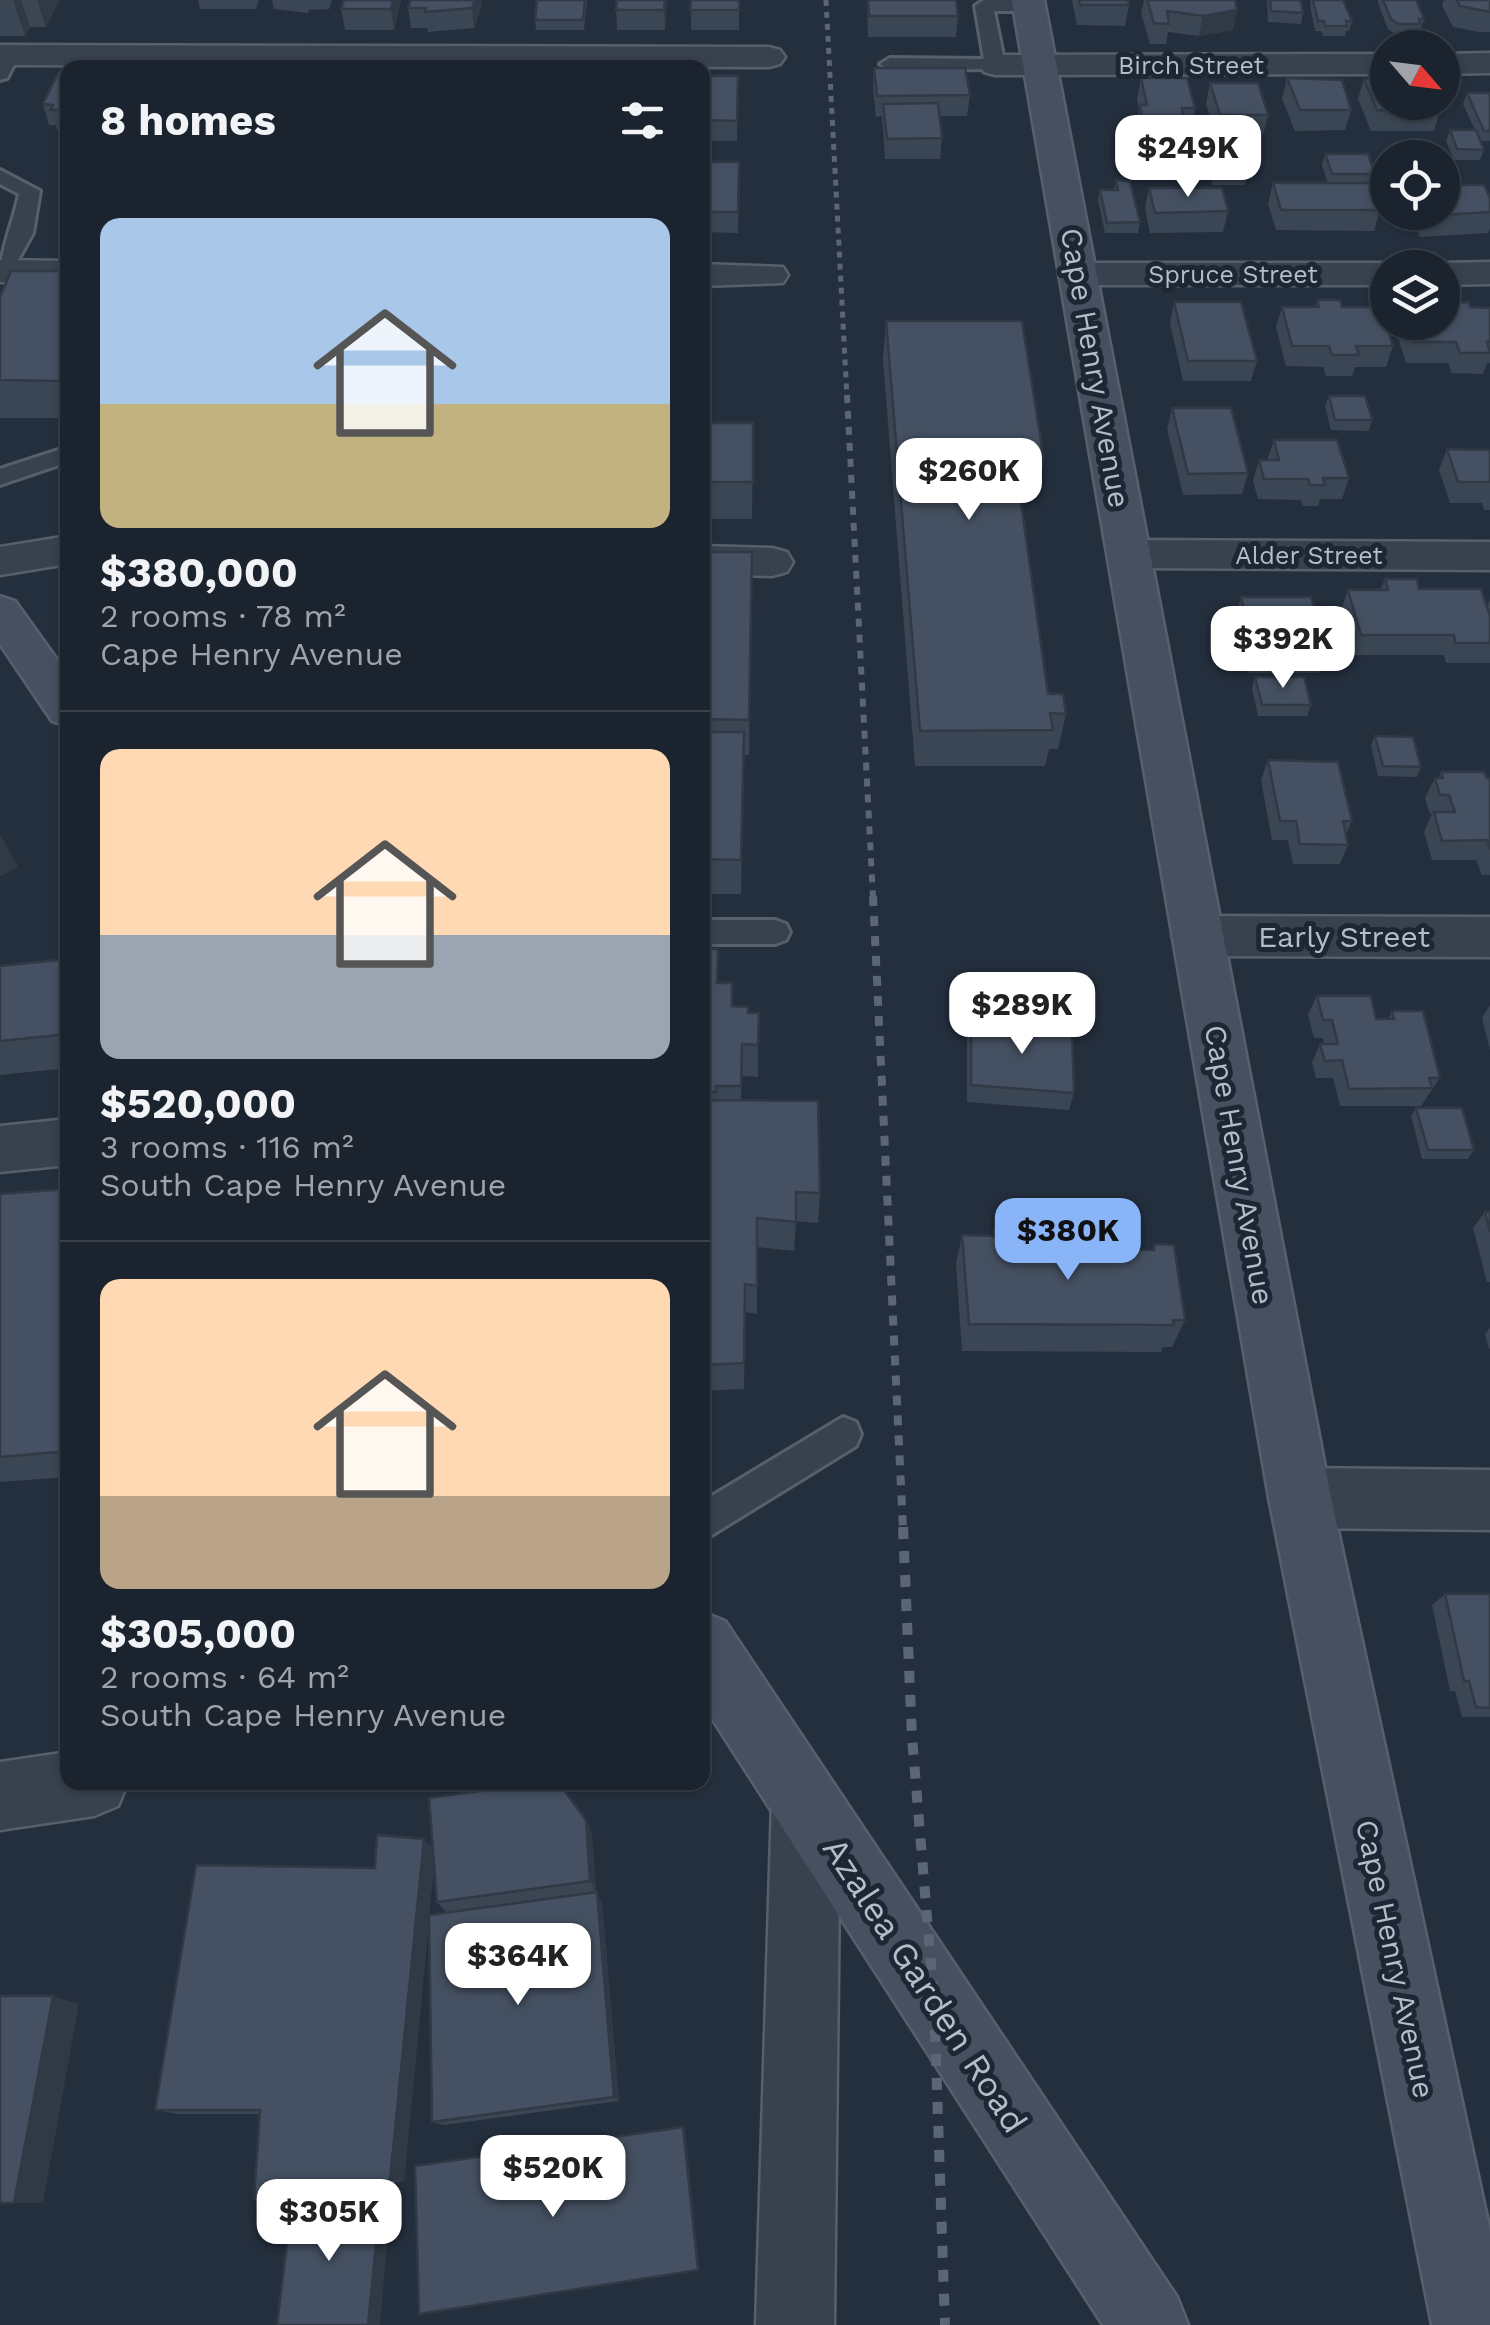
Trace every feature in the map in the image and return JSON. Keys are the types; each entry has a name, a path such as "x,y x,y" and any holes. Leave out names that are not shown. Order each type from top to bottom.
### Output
{"street":[{"name":"Cape Henry Avenue","path":"1029,3 1017,65 1078,274 1300,1498 1471,2325"},
{"path":"309,60 768,57"},
{"path":"3,62 60,62"},
{"path":"1460,64 1490,63"},
{"name":"Birch Street","path":"1017,65 1370,64"},
{"path":"1,272 60,272"},
{"name":"Spruce Street","path":"1078,274 1370,274"},
{"path":"1460,274 1490,274"},
{"path":"710,275 770,275"},
{"path":"0,561 60,551"},
{"name":"Alder Street","path":"1128,554 1490,556"},
{"path":"710,560 772,562"},
{"path":"0,611 60,698"},
{"name":"Early Street","path":"1198,936 1490,937"},
{"path":"0,1149 60,1143"},
{"path":"1300,1498 1490,1500"},
{"name":"Azalea Garden Road","path":"710,1666 806,1803 1149,2325"},
{"path":"0,1796 60,1787"},
{"path":"795,2325 806,1803"}],"lane":[{"path":"890,64 1017,65"},
{"path":"0,176 30,191 11,233 1,272"},
{"path":"0,477 60,456"},
{"path":"710,932 775,932"},
{"path":"710,1518 843,1434"}],"building":[{"path":"344,0 393,0 391,9 341,9"},
{"path":"411,0 475,0 472,8 425,12 426,8 408,8"},
{"path":"537,0 585,0 583,20 535,20"},
{"path":"617,0 665,0 664,10 616,10"},
{"path":"691,0 739,0 739,10 690,10"},
{"path":"868,0 956,0 958,16 869,16"},
{"path":"1079,0 1128,0 1129,5 1080,5"},
{"path":"1147,0 1235,0 1237,10 1203,16 1167,11 1169,24 1154,23"},
{"path":"1270,0 1301,0 1303,13 1271,11"},
{"path":"1313,0 1343,0 1352,21 1346,21 1347,26 1325,26 1324,21 1318,21"},
{"path":"1383,0 1416,0 1424,19 1419,19 1420,24 1398,24 1391,19"},
{"path":"1457,0 1490,0 1490,12 1460,6"},
{"path":"874,68 965,68 970,95 877,96"},
{"path":"58,73 60,110 50,110 53,105 43,104"},
{"path":"710,76 738,76 737,121 710,120"},
{"path":"1141,78 1187,78 1195,108 1182,108 1183,116 1142,116 1140,105 1147,105"},
{"path":"1287,78 1342,80 1351,110 1300,110"},
{"path":"1210,83 1258,83 1268,115 1220,115"},
{"path":"1467,93 1490,93 1490,131 1484,131"},
{"path":"938,103 942,138 887,139 883,104"},
{"path":"1450,130 1476,130 1484,150 1460,149 1460,140 1454,140"},
{"path":"1325,154 1368,154 1370,174 1332,174"},
{"path":"1210,155 1243,155 1248,174 1215,174"},
{"path":"710,162 739,162 738,212 710,212"},
{"path":"1116,180 1130,181 1140,222 1107,223 1100,190 1118,190"},
{"path":"1273,183 1370,183 1370,210 1281,210"},
{"path":"1460,185 1484,185 1490,198 1490,212 1460,214"},
{"path":"1149,188 1222,188 1228,211 1155,213"},
{"path":"11,271 60,271 60,381 0,380 0,297"},
{"path":"1317,300 1340,300 1342,307 1370,307 1370,340 1391,340 1393,346 1356,346 1359,355 1332,355 1329,346 1292,346 1282,307 1319,307"},
{"path":"1174,302 1241,302 1257,361 1188,361"},
{"path":"1460,302 1490,308 1490,353 1460,353 1456,342 1414,342 1460,340"},
{"path":"886,321 1022,321 1044,460 1015,460 1048,694 1063,694 1066,714 1050,713 1053,730 920,731"},
{"path":"1329,396 1365,396 1372,420 1335,420"},
{"path":"1172,408 1231,408 1248,473 1188,474"},
{"path":"710,423 753,423 753,482 710,482"},
{"path":"1274,440 1337,440 1349,478 1323,478 1325,485 1310,485 1308,479 1264,479 1259,460 1279,460"},
{"path":"1447,449 1490,450 1490,482 1458,482"},
{"path":"710,552 752,552 749,720 710,719"},
{"path":"1385,579 1417,579 1419,589 1481,589 1490,616 1490,643 1455,643 1454,635 1361,635 1348,590 1388,590"},
{"path":"1241,597 1311,597 1326,653 1254,653"},
{"path":"1255,677 1304,677 1311,705 1262,705"},
{"path":"710,732 744,732 741,860 710,859"},
{"path":"1375,736 1413,737 1421,767 1383,766"},
{"path":"1268,760 1338,762 1352,821 1343,821 1348,845 1300,844 1296,821 1280,821"},
{"path":"1441,772 1484,772 1490,778 1490,849 1487,840 1442,841 1434,812 1455,812 1449,795 1440,795 1435,778 1443,778"},
{"path":"710,949 718,949 717,983 732,983 732,1006 748,1007 748,1013 759,1013 758,1045 742,1044 741,1086 716,1086 716,1092 710,1092"},
{"path":"60,960 60,1035 0,1041 0,966"},
{"path":"1317,996 1371,996 1376,1019 1394,1019 1392,1011 1423,1011 1440,1078 1429,1078 1432,1088 1349,1089 1342,1060 1325,1061 1320,1044 1338,1044 1332,1020 1323,1020"},
{"path":"971,1022 1072,1029 1074,1093 971,1085"},
{"path":"710,1100 818,1101 820,1193 796,1192 796,1222 757,1218 757,1286 745,1284 744,1363 710,1365"},
{"path":"1416,1108 1462,1108 1474,1150 1428,1150"},
{"path":"60,1190 60,1452 0,1457 0,1194"},
{"path":"994,1230 1053,1230 1055,1249 1154,1250 1154,1244 1174,1245 1185,1320 1173,1320 1174,1325 969,1324 962,1235 995,1236"},
{"path":"1445,1594 1490,1594 1490,1708 1476,1707 1469,1681 1464,1681"},
{"path":"487,1790 564,1790 586,1820 590,1881 437,1902 429,1798"},
{"path":"377,1835 424,1839 390,2180 254,2199 260,2110 155,2110 196,1865 375,1868"},
{"path":"597,1892 614,2097 432,2122 429,1915"},
{"path":"0,1996 53,1996 14,2203 0,2203"},
{"path":"683,2127 698,2270 419,2314 415,2166"},
{"path":"292,2202 380,2203 368,2325 277,2325"}],"railway":[{"path":"826,0 847,398"},
{"path":"847,395 873,898"},
{"path":"873,896 903,1529"},
{"path":"903,1527 912,1737 934,2001 945,2325"}]}
